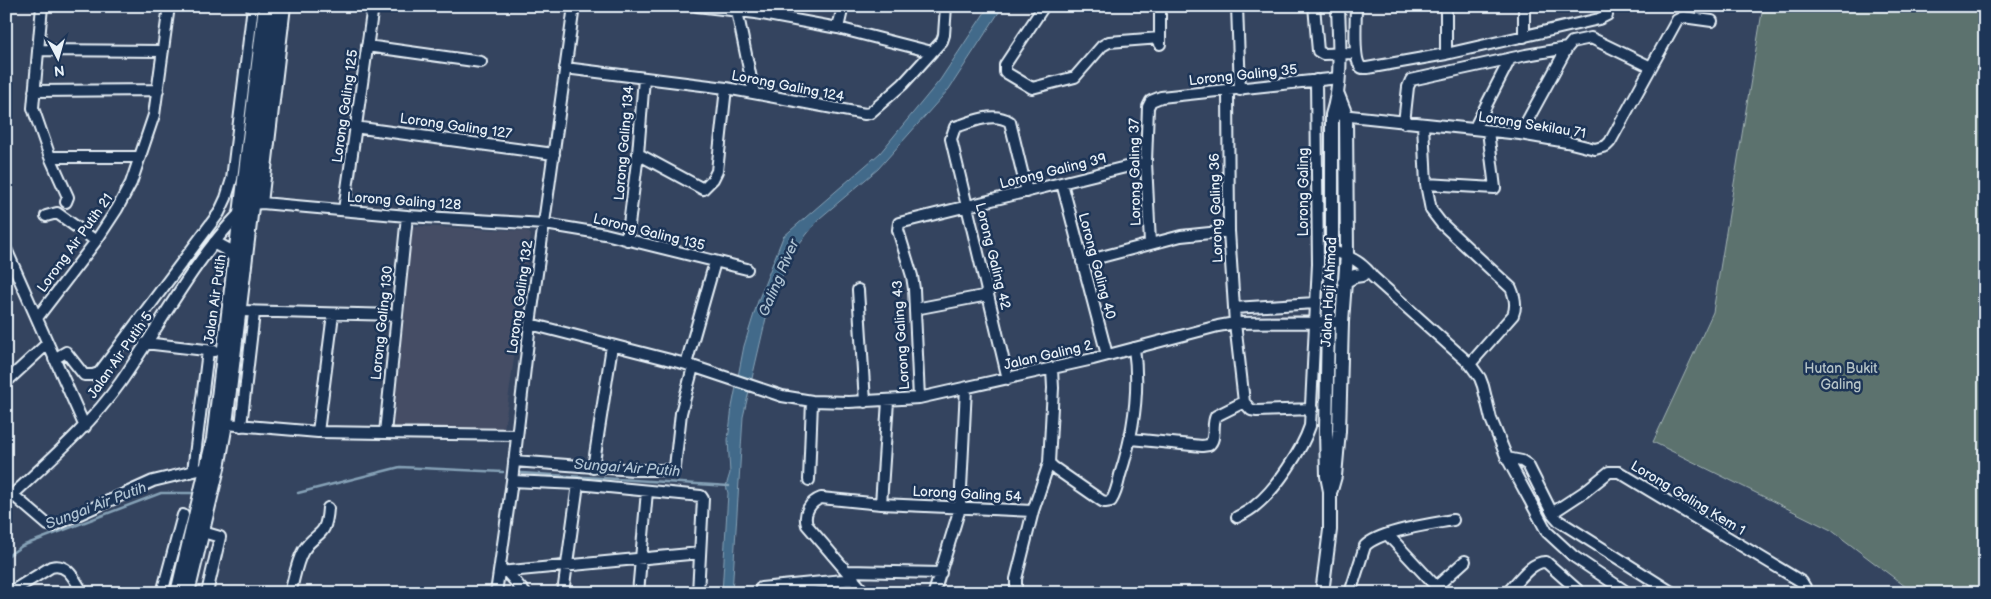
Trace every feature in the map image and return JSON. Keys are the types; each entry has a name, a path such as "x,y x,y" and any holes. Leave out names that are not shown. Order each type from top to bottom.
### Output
{"street":[{"path":"42,6 33,108 50,157 68,196 66,202"},
{"name":"Lorong Air Putih 21","path":"37,318 96,241 126,195 150,130 158,90 169,6"},
{"path":"54,359 66,352 84,375 93,376 99,373 219,213 229,189 235,154 248,107 253,6"},
{"name":"Jalan Air Putih","path":"177,593 213,439 241,212 248,107 266,6"},
{"name":"Jalan Air Putih","path":"188,593 226,424 239,311 258,204 276,6"},
{"path":"241,212 258,204 285,6"},
{"name":"Lorong Galing 125","path":"344,210 354,127 373,6"},
{"name":"Lorong Galing 132","path":"496,593 503,572 516,435 574,6"},
{"path":"697,6 738,8 838,28 932,52"},
{"path":"838,28 843,6"},
{"name":"Lorong Galing 124","path":"565,68 754,92 865,114 870,113 903,84 942,42 946,6"},
{"path":"1044,6 1004,65 1005,72 1035,88 1076,77 1102,46 1108,42 1160,41 1160,6"},
{"path":"1237,6 1240,90"},
{"path":"1314,6 1318,51 1322,54 1356,53"},
{"name":"Jalan Haji Ahmad","path":"1330,491 1335,476 1339,431 1344,282 1339,259 1332,115 1338,94 1340,54 1338,6"},
{"path":"1356,6 1356,53 1359,65 1367,68 1446,54 1603,18 1607,15 1607,6"},
{"path":"1446,6 1446,54"},
{"path":"1524,6 1524,36"},
{"path":"738,8 754,92"},
{"name":"Lorong Sekilau 71","path":"1332,115 1520,134 1595,149 1606,146 1610,142 1677,20 1683,17 1712,21"},
{"path":"1520,134 1572,42 1591,38 1651,67"},
{"path":"367,46 480,62"},
{"path":"1404,123 1408,87 1411,80 1567,48"},
{"path":"38,50 162,51"},
{"path":"1474,129 1510,59"},
{"name":"Lorong Galing 134","path":"627,240 638,154 644,78"},
{"name":"Lorong Galing 35","path":"1151,101 1161,97 1338,78"},
{"name":"Lorong Galing","path":"1237,518 1256,506 1263,499 1300,450 1310,426 1318,264 1316,80"},
{"path":"638,154 703,189 713,179 717,171 726,88"},
{"path":"34,92 158,90"},
{"name":"Lorong Galing 36","path":"1228,91 1229,231 1235,323 1244,402"},
{"name":"Jalan Haji Ahmad","path":"1322,593 1330,530 1330,491 1327,476 1326,430 1328,323 1339,259 1346,115 1338,94"},
{"name":"Lorong Galing 37","path":"1150,243 1146,162 1148,107 1151,101"},
{"name":"Lorong Galing 42","path":"1008,379 951,139 956,127 993,117 1003,118 1010,122 1027,192"},
{"path":"1423,125 1428,203 1436,218 1511,288 1514,295 1516,310 1513,315 1470,364"},
{"name":"Lorong Galing 127","path":"354,127 554,154"},
{"path":"1426,184 1495,188 1488,130"},
{"path":"50,157 140,157"},
{"name":"Lorong Galing 39","path":"967,206 1146,162"},
{"name":"Lorong Galing 40","path":"1062,183 1107,356"},
{"name":"Lorong Galing 128","path":"258,204 407,216 545,224"},
{"name":"Lorong Galing 43","path":"919,398 912,276 898,225 900,222 967,206"},
{"name":"Jalan Air Putih 5","path":"10,498 85,427 120,384 174,300 215,243 241,212"},
{"path":"46,216 57,213 96,241"},
{"name":"Lorong Galing 130","path":"385,433 407,216"},
{"name":"Lorong Galing 135","path":"545,224 585,230 747,269"},
{"path":"1082,262 1150,243 1192,234 1229,231"},
{"path":"215,243 228,250 235,258"},
{"path":"6,249 9,265 37,318 85,427"},
{"path":"1339,259 1368,270 1367,276"},
{"path":"514,461 593,468 673,470 690,365 715,262"},
{"path":"1344,282 1355,276 1367,276 1470,364 1480,378 1491,420 1507,458 1547,532 1574,556 1628,593"},
{"path":"858,290 865,402"},
{"path":"160,292 174,300"},
{"path":"915,309 988,294"},
{"path":"1234,308 1315,303"},
{"path":"239,311 254,313 397,315"},
{"path":"241,426 254,313"},
{"path":"318,432 333,314"},
{"name":"Jalan Galing 2","path":"530,324 690,365 759,390 782,396 812,401 865,402 919,398 966,388 1107,356 1235,323 1342,322"},
{"path":"146,343 223,352"},
{"path":"6,382 47,344"},
{"path":"593,468 612,346"},
{"path":"1050,462 1053,467 1102,501 1108,502 1113,497 1131,439 1136,363 1134,348"},
{"path":"193,471 208,351"},
{"path":"1033,511 1050,462 1052,369"},
{"path":"934,593 960,508 966,388"},
{"path":"808,480 812,401"},
{"path":"882,504 888,401"},
{"path":"1131,439 1208,445 1213,438 1216,416 1244,402 1251,410 1257,411 1312,409"},
{"path":"226,424 318,432 516,435"},
{"path":"1507,458 1522,461 1528,465 1552,513 1559,522 1673,593"},
{"path":"10,498 48,525 53,526 153,481 207,468"},
{"name":"Lorong Galing Kem 1","path":"1552,513 1584,492 1609,472 1619,472 1802,582 1806,593"},
{"path":"512,481 578,484 697,495 702,498 698,593"},
{"path":"563,593 578,484"},
{"path":"638,593 647,491"},
{"name":"Lorong Galing 54","path":"851,575 807,525 805,517 808,508 816,500 821,498 882,504 1033,511 1016,579 1016,593"},
{"path":"290,593 302,553 308,544 324,530 327,523 328,508"},
{"path":"162,593 183,514"},
{"path":"1350,593 1366,546 1376,538 1453,520"},
{"path":"203,532 220,537 206,593"},
{"path":"1388,535 1439,590 1464,561"},
{"path":"503,572 700,553"},
{"path":"1507,593 1536,564 1542,562 1546,562 1581,593"},
{"path":"9,593 51,567 59,565 65,567 83,593"},
{"path":"503,572 525,593"},
{"path":"761,588 851,575 941,573"},
{"path":"851,575 866,593"}],"shaded area":[{"path":"413,226 527,231 531,235 504,430 393,428"}],"green space":[{"name":"Hutan Bukit Galing","path":"1763,6 1985,6 1985,593 1914,593 1831,530 1653,442 1713,312"}],"water":[{"name":"Galing River","path":"989,6 1003,6 949,89 878,169 820,218 790,255 766,318 743,417 732,593 722,593 728,493 726,486 730,473 728,440 732,407 744,346 758,301 783,237 880,153 940,80"}],"waterway":[{"name":"Sungai Air Putih","path":"298,493 400,467 503,472"},
{"name":"Sungai Air Putih","path":"521,473 729,486"},
{"name":"Sungai Air Putih","path":"6,557 22,546 161,493 197,493"}]}
